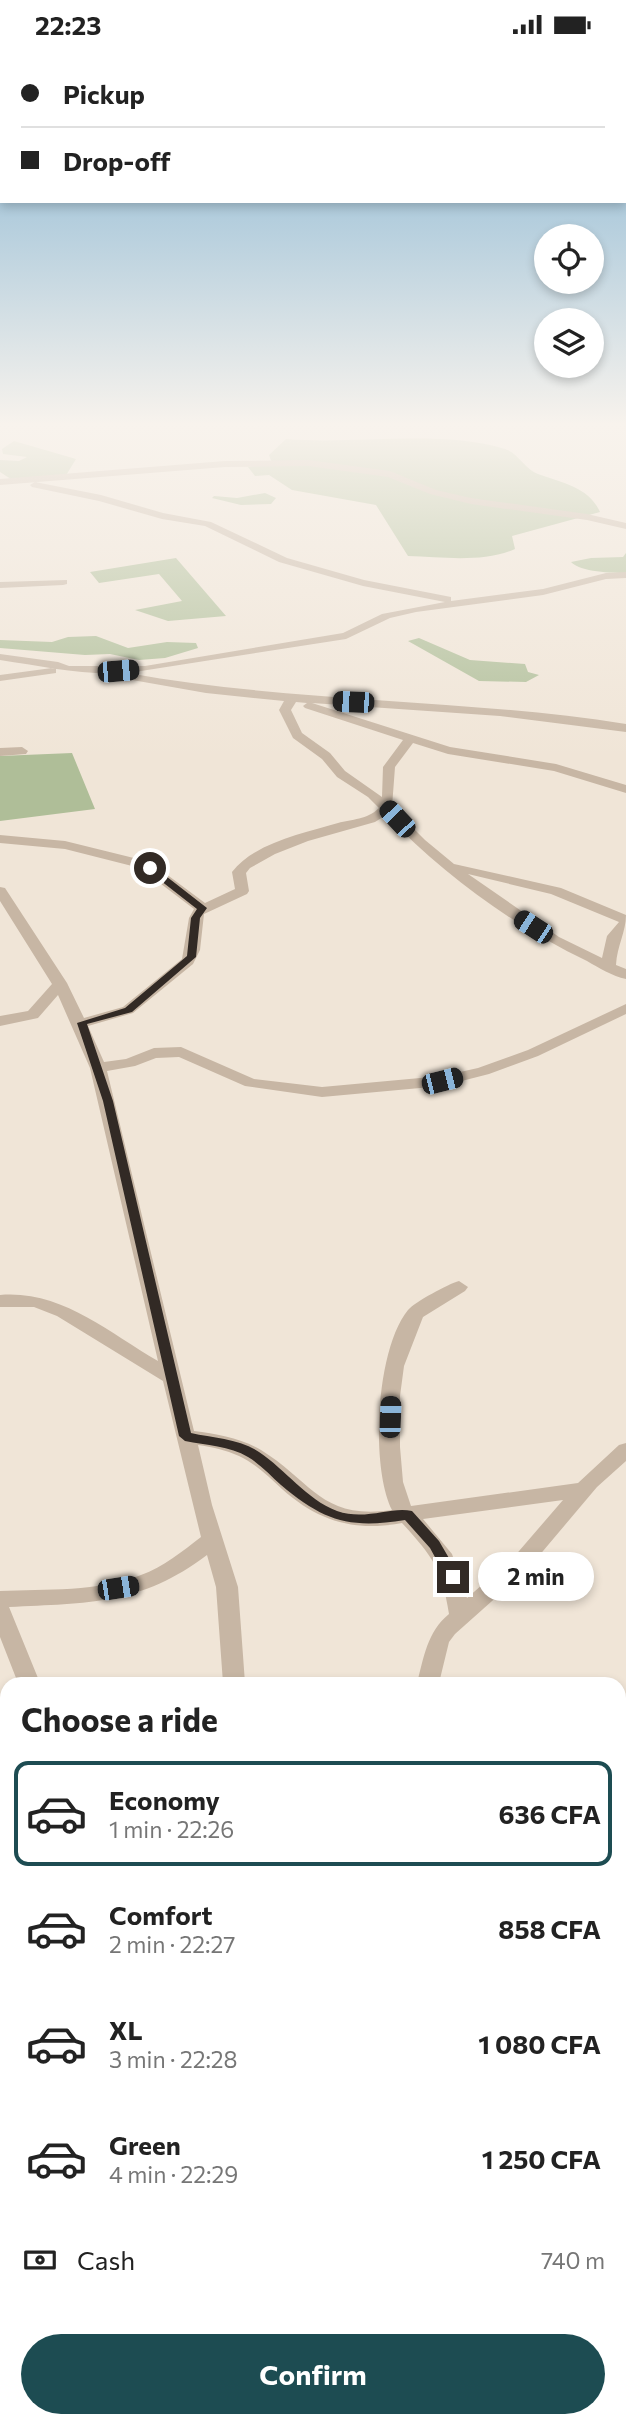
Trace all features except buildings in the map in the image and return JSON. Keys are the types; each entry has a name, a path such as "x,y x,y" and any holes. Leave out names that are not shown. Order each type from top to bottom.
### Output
{"street":[{"path":"233,536 283,560 363,583 465,602"},
{"path":"0,678 67,669 145,669 346,636 386,616 543,592 606,576 626,575"},
{"path":"0,585 63,582"},
{"path":"0,657 58,665 67,669"},
{"path":"97,671 162,683 289,699 443,706 584,720 626,728"},
{"path":"289,699 448,750 568,771 626,789"},
{"path":"289,699 285,710 297,735 326,756 341,774 372,794 420,843 554,940 626,975"},
{"path":"82,1023 128,1010 188,961 192,957 195,918 202,908 242,891 239,872 245,864 307,838 375,818 386,807 390,795 387,789 390,778 387,772 409,739"},
{"path":"0,752 22,751"},
{"path":"0,839 65,845 145,865 202,908"},
{"path":"447,865 556,891 626,922"},
{"path":"0,891 60,983 82,1023 98,1068 185,1436 227,1587 234,1677"},
{"path":"609,966 614,934 626,922"},
{"path":"0,1021 33,1015 60,983"},
{"path":"98,1068 129,1063 154,1053 173,1052 194,1057 250,1083 307,1091 322,1092 442,1081 483,1071 533,1053 626,1009"},
{"path":"459,1287 415,1313 391,1382 390,1417 393,1487 400,1506 435,1544 445,1561 453,1577 460,1618"},
{"path":"0,1301 43,1301 94,1328 171,1377"},
{"path":"185,1436 248,1451 311,1503 334,1515 353,1520 374,1520 534,1499 585,1489"},
{"path":"430,1677 439,1640 447,1628 520,1564 585,1489 626,1450"},
{"path":"0,1599 51,1597 148,1581 188,1559 212,1540"},
{"path":"0,1610 27,1677"}],"green space":[{"path":"395,536 512,536 515,549 489,556 462,558 408,556"},
{"path":"626,553 626,573 589,570 571,562 623,557"},
{"path":"176,558 226,616 168,621 135,610 182,601 159,574 99,583 90,572"},
{"path":"96,636 128,648 167,642 196,643 198,648 165,658 139,660 110,654 85,655 0,648 0,640 52,642 68,637"},
{"path":"419,638 470,660 525,664 528,672 539,675 526,682 479,681 408,641"},
{"path":"72,753 95,809 0,821 0,756"}],"route":[{"path":"150,868 202,908 195,918 192,957 128,1010 82,1023 108,1101 185,1436 240,1448 255,1455 311,1503 334,1515 353,1520 408,1515 435,1544 453,1577"}]}
